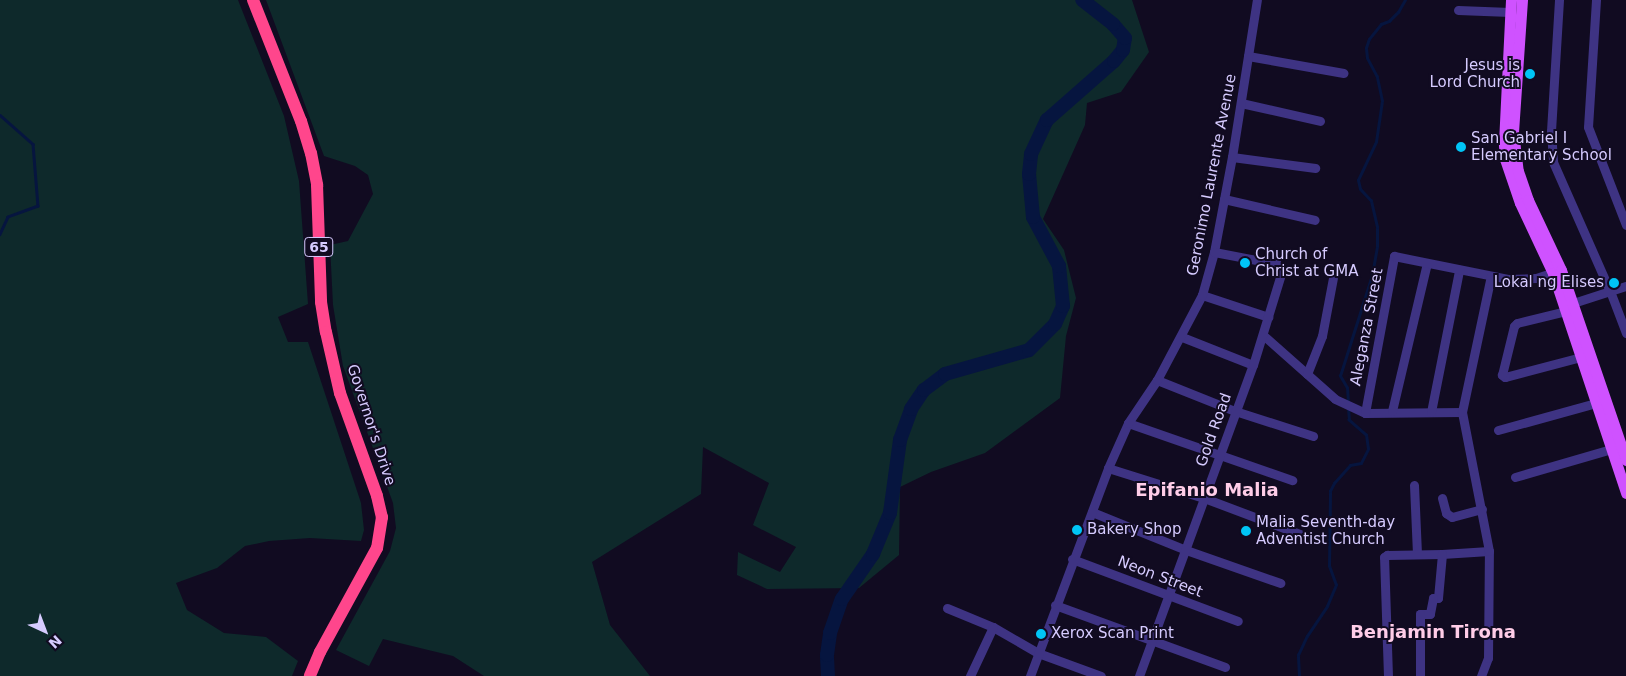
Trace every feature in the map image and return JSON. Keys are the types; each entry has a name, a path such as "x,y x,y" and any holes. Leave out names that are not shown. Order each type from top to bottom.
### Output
{"highway":[{"name":"Governor's Drive","path":"253,0 301,121 311,153 317,185 322,302 326,332 340,393 377,496 382,517 377,548 320,652 310,676"}],"main road":[{"path":"1522,0 1514,132 1515,158 1523,188 1576,325 1616,447 1626,493"},
{"path":"1511,6 1504,145 1505,159 1520,203 1557,272"},
{"path":"1576,325 1581,357 1596,403 1616,447 1626,460"}],"street":[{"name":"Geronimo Laurente Avenue","path":"1030,676 1072,558 1128,423 1157,380 1182,337 1202,295 1214,252 1232,156 1257,0"},
{"path":"1559,0 1551,131 1553,162 1626,332"},
{"path":"1596,0 1588,127 1626,225"},
{"path":"1458,10 1511,6"},
{"path":"1248,56 1343,73"},
{"path":"1241,103 1320,121"},
{"path":"1232,156 1315,168"},
{"path":"1224,198 1315,220"},
{"path":"1202,295 1268,316 1282,271 1277,264 1214,252"},
{"name":"Aleganza Street","path":"1365,413 1394,256 1508,279 1536,278 1557,272"},
{"path":"1392,411 1427,263"},
{"path":"1431,412 1459,270"},
{"path":"1481,676 1488,658 1489,551 1462,412 1491,276"},
{"path":"1307,374 1322,336 1333,278"},
{"path":"1581,357 1505,377 1502,375 1515,324 1570,307 1626,286"},
{"name":"Gold Road","path":"1139,676 1186,550 1218,456 1253,365 1268,316"},
{"path":"1263,336 1335,399 1365,413 1392,411 1462,412"},
{"path":"1182,337 1253,365"},
{"path":"1157,380 1235,411 1313,436"},
{"path":"1498,430 1596,403"},
{"path":"1128,423 1218,456 1292,480"},
{"path":"1515,477 1616,447"},
{"path":"1108,468 1204,498 1300,534"},
{"path":"1414,486 1417,554"},
{"path":"1442,498 1448,516 1452,517 1482,509"},
{"path":"1092,512 1186,550 1280,583"},
{"path":"1388,676 1383,560 1387,555 1489,551"},
{"path":"1420,676 1420,614 1430,614 1433,598 1438,598 1442,554"},
{"name":"Neon Street","path":"1072,558 1238,621"},
{"path":"1055,605 1225,667"},
{"path":"947,608 993,627 1038,653 1101,676"},
{"path":"970,676 993,627"}],"green space":[{"path":"0,0 238,0 284,116 299,181 308,304 278,317 288,342 308,342 361,503 364,530 361,541 310,538 269,541 245,546 217,568 176,583 187,610 224,633 266,637 298,661 292,676 0,676"},
{"path":"266,0 1132,0 1149,52 1121,92 1087,103 1085,125 1043,219 1064,250 1076,298 1066,336 1060,398 985,453 931,472 900,487 899,555 859,588 767,589 737,575 738,552 780,572 796,547 753,525 769,483 703,447 701,494 592,562 610,625 650,676 484,676 453,656 383,639 369,666 336,650 390,551 396,528 393,503 343,366 333,305 330,245 348,241 373,194 368,175 355,166 324,156"}],"waterway":[{"path":"828,676 827,655 830,633 842,599 873,554 890,513 900,440 911,409 924,390 945,374 1029,350 1055,324 1063,306 1059,266 1033,217 1029,174 1031,154 1047,120 1114,61 1123,50 1125,38 1113,24 1082,0"},
{"path":"1348,402 1347,388 1340,376 1372,275 1377,246 1377,227 1371,201 1360,189 1358,180 1376,142 1382,101 1377,77 1367,58 1366,48 1369,39 1381,24 1389,21 1398,12 1405,0"},
{"path":"0,115 33,144 38,206 8,217 0,234"},
{"path":"1299,676 1298,655 1307,636 1327,606 1336,585 1329,566 1330,491 1334,483 1350,465 1361,463 1368,449 1366,435 1349,420 1348,408"}],"place":[{"name":"Jesus is Lord Church","path":"1530,74"},
{"name":"San Gabriel I Elementary School","path":"1461,147"},
{"name":"Church of Christ at GMA","path":"1245,263"},
{"name":"Lokal ng Elises","path":"1614,283"},
{"name":"Bakery Shop","path":"1077,530"},
{"name":"Malia Seventh-day Adventist Church","path":"1246,531"},
{"name":"Xerox Scan Print","path":"1041,634"}],"district":[{"name":"Epifanio Malia","path":"1207,490"},
{"name":"Benjamin Tirona","path":"1433,632"}]}
